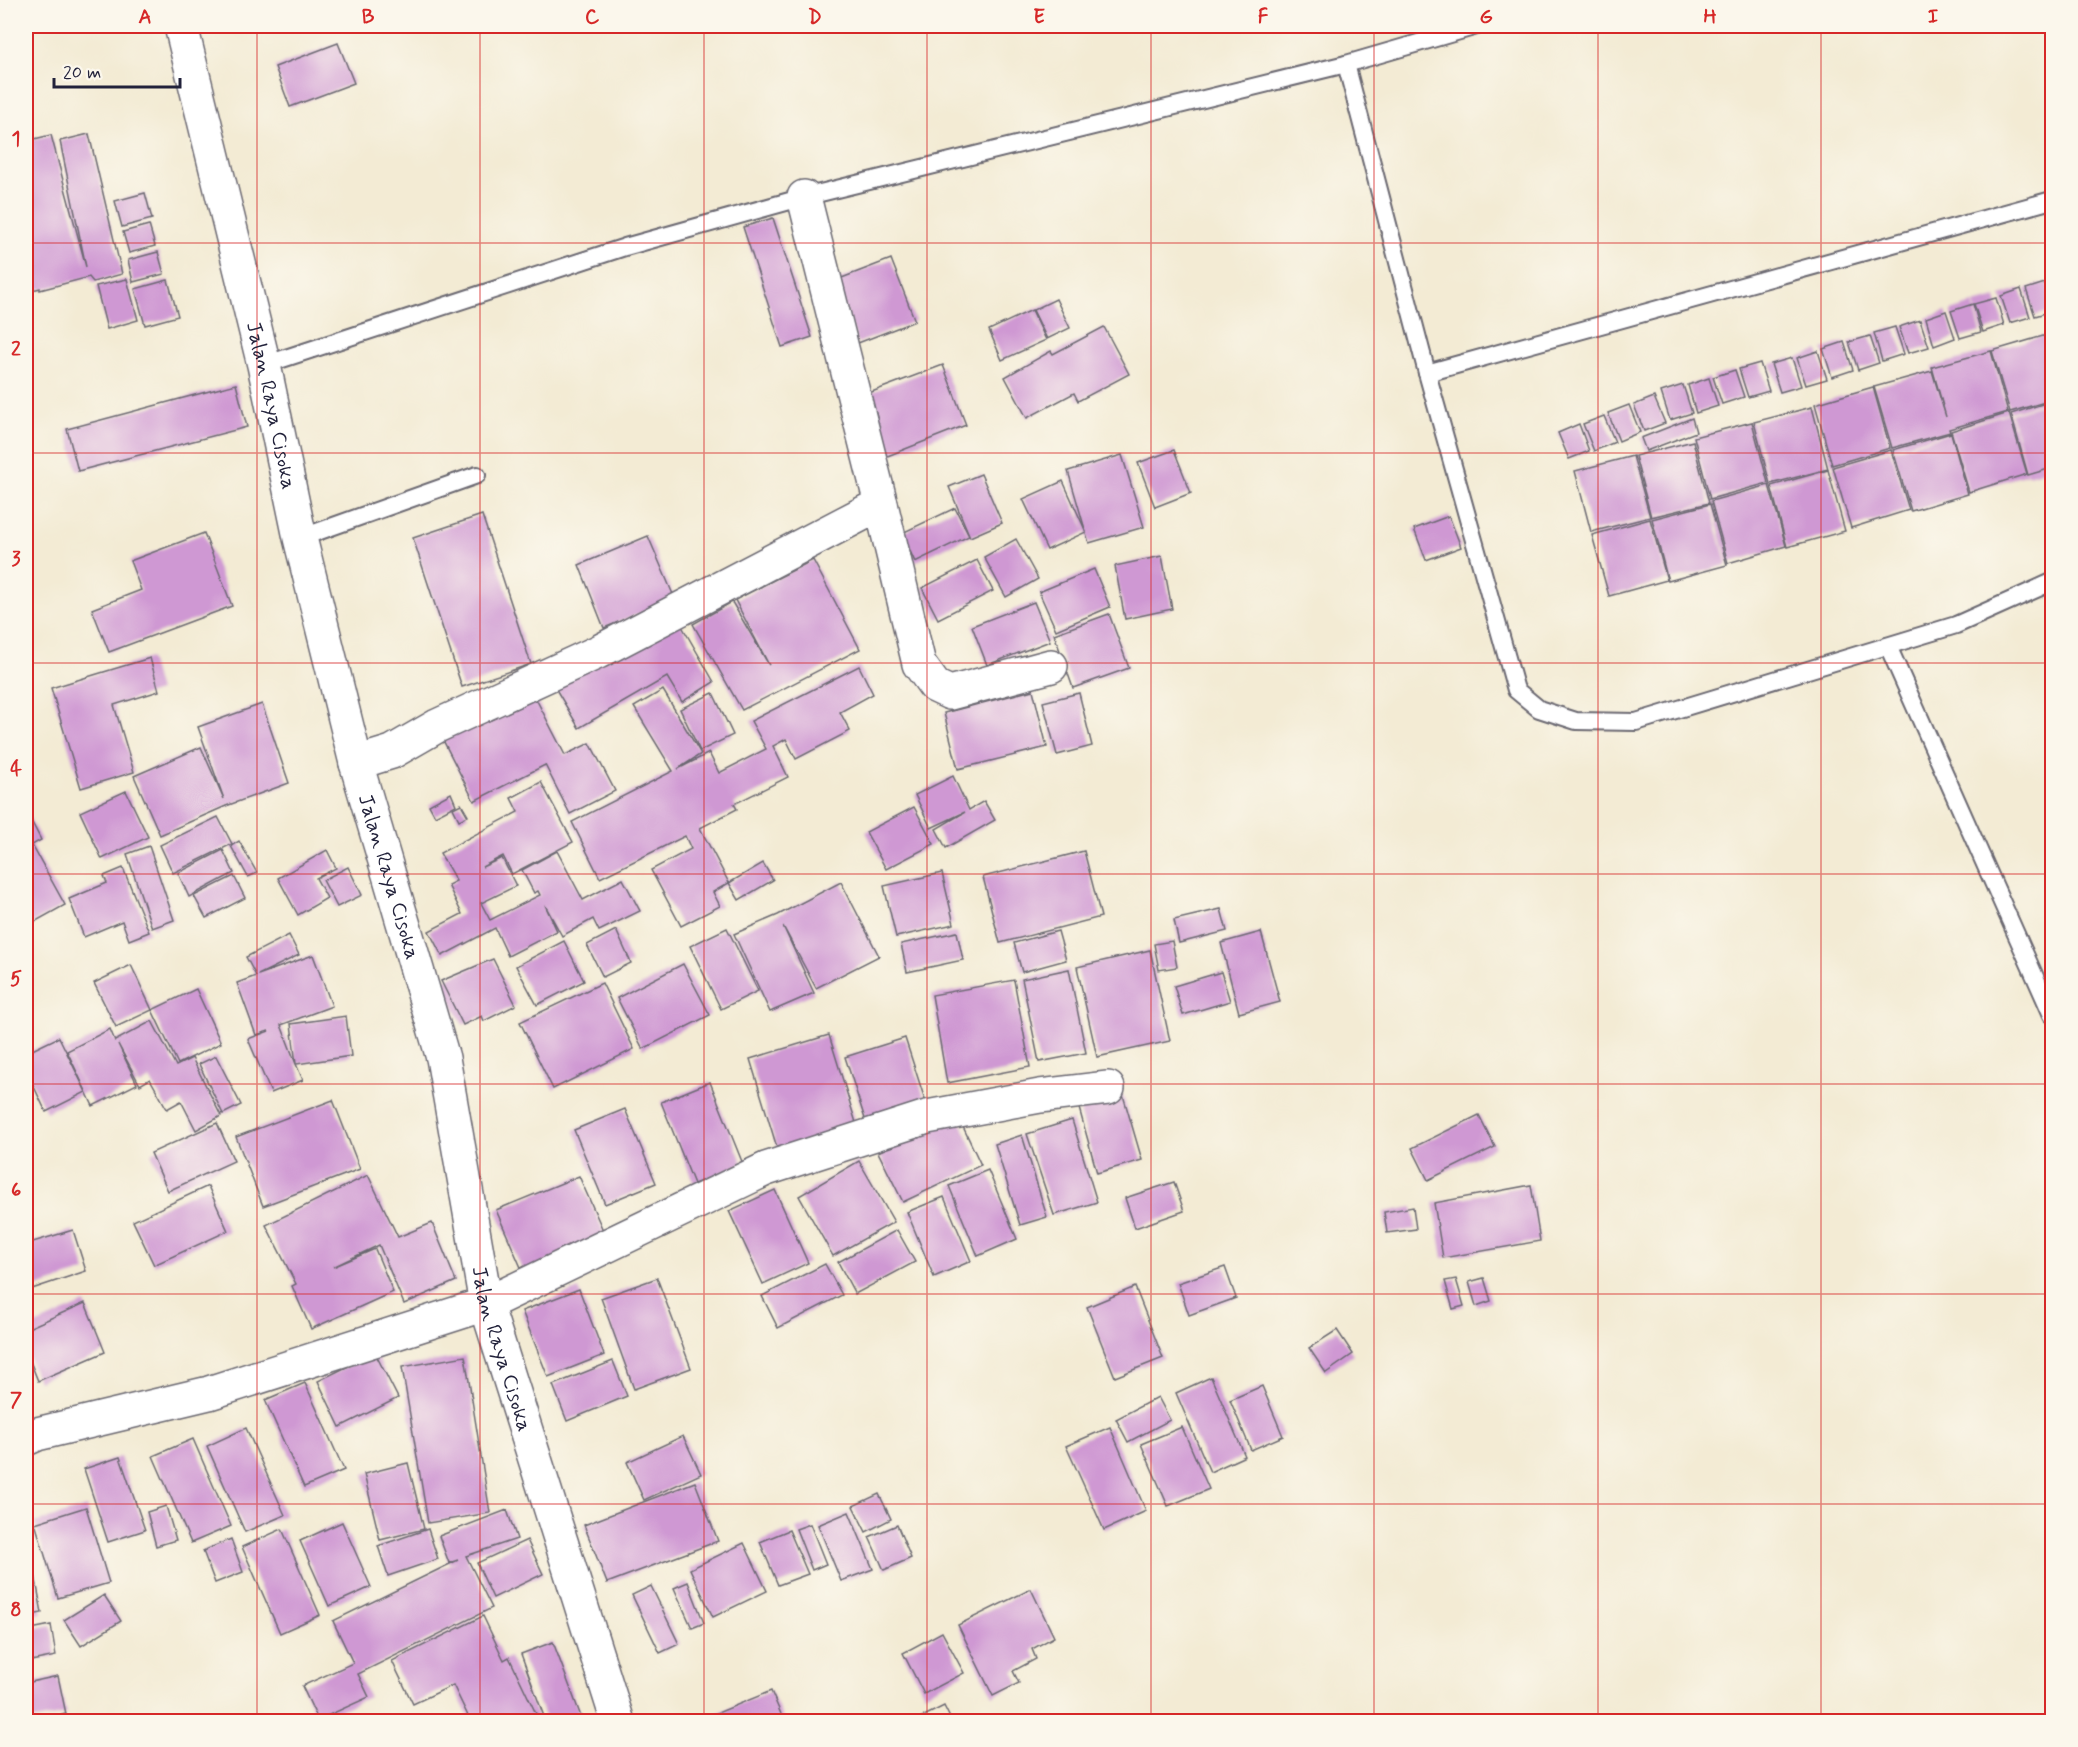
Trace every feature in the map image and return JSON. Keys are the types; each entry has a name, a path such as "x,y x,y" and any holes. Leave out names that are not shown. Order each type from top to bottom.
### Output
{"street":[{"name":"Jalan Raya Cisoka","path":"182,26 264,365 300,538 356,763 443,1058 486,1304 618,1722"},
{"path":"804,198 919,664 935,686 951,693 1051,666"},
{"path":"356,763 392,752 437,726 598,652 881,504"},
{"path":"26,1438 209,1393 486,1304 766,1169 927,1117 1040,1096 1108,1088"}],"lane":[{"path":"264,365 625,247 804,198 1346,64 1477,26"},
{"path":"1346,64 1427,373 1516,690 1539,709 1576,722 1636,722 1956,625 2052,582"},
{"path":"1427,373 2052,200"},
{"path":"300,538 477,475"},
{"path":"1888,646 2052,1014"}],"building":[{"path":"338,43 354,83 290,107 275,67"},
{"path":"89,134 122,274 93,282 89,277 26,292 26,141 51,135 86,267 60,141"},
{"path":"145,193 152,219 122,227 115,201"},
{"path":"773,218 812,337 782,347 743,227"},
{"path":"149,225 155,246 129,253 123,232"},
{"path":"158,252 164,274 133,282 128,260"},
{"path":"891,259 915,321 858,343 834,281"},
{"path":"127,279 138,320 107,329 96,286"},
{"path":"168,280 178,316 145,325 135,289"},
{"path":"2048,282 2052,311 2035,316 2026,289"},
{"path":"2021,289 2030,317 2010,323 2001,296"},
{"path":"1996,298 2004,325 1983,332 1974,304"},
{"path":"1056,299 1070,328 1047,339 1033,310"},
{"path":"1973,304 1981,332 1960,338 1951,311"},
{"path":"1032,310 1046,340 1002,360 989,330"},
{"path":"1946,311 1955,338 1934,346 1926,318"},
{"path":"1920,320 1929,347 1908,353 1899,327"},
{"path":"1104,327 1129,374 1078,401 1074,393 1027,418 1005,377 1051,351 1053,354"},
{"path":"1895,327 1904,354 1882,361 1874,333"},
{"path":"2050,334 2052,400 2010,412 1992,351"},
{"path":"1870,336 1879,363 1858,370 1849,342"},
{"path":"1844,342 1853,370 1832,377 1823,349"},
{"path":"1818,351 1827,379 1806,385 1797,358"},
{"path":"1991,351 2008,412 1949,429 1950,432 1892,448 1874,387 1932,371 1946,417 1932,367"},
{"path":"1792,358 1801,386 1780,392 1771,364"},
{"path":"1760,363 1769,391 1748,397 1739,369"},
{"path":"943,365 966,425 885,457 861,396"},
{"path":"1735,370 1744,397 1722,404 1713,377"},
{"path":"1709,378 1718,406 1696,413 1688,385"},
{"path":"236,384 247,427 78,471 67,429"},
{"path":"1683,385 1692,413 1670,420 1661,392"},
{"path":"1873,387 1890,448 1832,465 1815,404"},
{"path":"1654,397 1665,423 1644,431 1634,405"},
{"path":"2052,401 2052,468 2028,475 2011,414"},
{"path":"1629,405 1640,432 1619,441 1608,413"},
{"path":"1812,407 1828,469 1770,484 1754,422"},
{"path":"2009,413 2027,474 1969,492 1951,431"},
{"path":"1604,416 1615,442 1594,451 1583,424"},
{"path":"1692,418 1696,432 1646,451 1641,438"},
{"path":"1752,422 1768,483 1710,499 1694,437"},
{"path":"1579,424 1589,451 1569,459 1558,433"},
{"path":"1951,433 1968,494 1911,511 1893,450"},
{"path":"1693,441 1709,503 1651,517 1635,456"},
{"path":"1174,450 1191,493 1155,507 1138,463"},
{"path":"1891,450 1909,510 1851,528 1833,467"},
{"path":"1122,455 1144,527 1089,543 1068,471"},
{"path":"1633,456 1650,517 1591,532 1575,471"},
{"path":"1828,470 1845,531 1787,547 1771,486"},
{"path":"981,474 1002,523 970,537 949,487"},
{"path":"1063,481 1086,532 1047,550 1023,499"},
{"path":"1769,485 1786,546 1728,563 1711,501"},
{"path":"1710,504 1727,565 1668,581 1652,519"},
{"path":"955,508 969,536 915,562 902,533"},
{"path":"482,515 531,664 462,687 413,538"},
{"path":"1449,516 1461,547 1426,560 1414,529"},
{"path":"1650,519 1667,580 1609,596 1592,535"},
{"path":"204,533 232,606 109,652 92,609 141,590 130,561"},
{"path":"648,536 675,599 604,628 579,565"},
{"path":"1016,539 1038,579 1006,597 984,557"},
{"path":"1162,556 1172,609 1125,619 1115,566"},
{"path":"813,560 860,649 742,710 693,624 732,602 769,665 735,600"},
{"path":"977,560 993,591 938,619 922,588"},
{"path":"1094,569 1110,607 1056,630 1039,592"},
{"path":"1034,602 1050,641 987,665 972,626"},
{"path":"1109,614 1129,668 1073,688 1054,634"},
{"path":"679,621 714,682 682,702 667,677 579,728 554,686"},
{"path":"150,658 159,691 114,705 134,772 81,788 51,688"},
{"path":"859,666 873,694 840,712 850,731 796,759 786,739 773,746 788,777 734,804 737,809 700,828 729,883 713,892 720,906 681,926 651,870 691,849 685,836 600,878 572,822 673,771 634,707 663,690 701,754 678,769 709,753 719,773 766,749 751,721"},
{"path":"1033,690 1047,747 958,769 944,713"},
{"path":"533,693 565,755 590,743 615,791 570,814 545,765 474,801 442,738"},
{"path":"713,693 733,735 700,751 680,709"},
{"path":"1079,693 1092,746 1057,755 1043,702"},
{"path":"262,704 289,783 226,806 160,835 134,776 201,747 224,799 198,727"},
{"path":"953,776 969,810 984,801 995,820 946,848 936,829 965,812 931,828 915,795"},
{"path":"541,782 573,842 512,874 503,856 482,867 502,858 516,886 481,903 490,920 540,895 538,891 534,893 522,870 557,851 583,900 623,879 640,911 599,931 593,919 562,936 545,905 557,931 508,956 495,928 442,956 429,931 462,914 448,885 456,881 440,853 518,812 511,798"},
{"path":"126,791 148,837 102,859 80,812"},
{"path":"451,793 456,805 435,816 429,805"},
{"path":"461,804 468,816 459,820 453,808"},
{"path":"914,807 934,844 886,869 866,832"},
{"path":"26,811 41,840 32,845 65,905 29,925 26,918"},
{"path":"218,817 232,844 173,873 160,845"},
{"path":"239,841 257,873 248,877 231,846"},
{"path":"149,846 174,920 152,928 127,854"},
{"path":"223,850 234,873 189,897 178,873"},
{"path":"327,850 336,868 316,878 327,898 298,915 278,878"},
{"path":"1084,851 1101,917 1000,943 983,877"},
{"path":"763,863 773,880 739,900 729,883"},
{"path":"348,867 362,895 337,907 323,880"},
{"path":"123,868 149,932 129,940 122,921 84,937 69,899 107,883 104,876"},
{"path":"942,873 954,924 896,937 884,886"},
{"path":"234,876 245,898 206,918 194,896"},
{"path":"841,882 879,956 816,988 783,926 814,993 770,1012 734,934 778,915"},
{"path":"1221,909 1227,931 1179,943 1174,920"},
{"path":"727,928 758,991 721,1009 690,946"},
{"path":"616,930 631,963 603,977 587,945"},
{"path":"1058,931 1066,960 1022,972 1014,943"},
{"path":"957,932 963,960 907,972 901,944"},
{"path":"1261,932 1280,1002 1239,1013 1221,943"},
{"path":"289,935 299,955 258,975 313,955 332,1006 281,1025 303,1080 271,1093 248,1039 269,1031 256,1035 237,983 256,976 246,957"},
{"path":"564,941 584,981 537,1005 516,966"},
{"path":"1172,941 1177,967 1159,970 1154,944"},
{"path":"1150,950 1170,1041 1097,1057 1077,967"},
{"path":"493,959 516,1005 484,1021 482,1016 463,1025 441,981"},
{"path":"683,964 710,1015 643,1049 617,998"},
{"path":"131,965 152,1010 116,1027 94,983"},
{"path":"1069,969 1086,1053 1039,1062 1022,979"},
{"path":"1221,972 1230,1001 1183,1015 1174,986"},
{"path":"1014,980 1030,1067 947,1083 932,995"},
{"path":"602,983 634,1049 553,1089 520,1022"},
{"path":"196,989 221,1043 178,1064 152,1010"},
{"path":"346,1016 351,1056 296,1064 291,1024"},
{"path":"152,1021 176,1066 192,1058 221,1116 196,1130 181,1101 167,1109 150,1079 140,1085 118,1044 137,1084 93,1106 67,1051 110,1029 115,1041"},
{"path":"829,1035 857,1126 778,1151 750,1059"},
{"path":"59,1037 86,1092 46,1112 26,1070 26,1053"},
{"path":"905,1038 926,1103 866,1122 845,1057"},
{"path":"216,1056 241,1105 223,1114 199,1064"},
{"path":"710,1082 743,1164 694,1184 661,1102"},
{"path":"1123,1095 1142,1160 1097,1173 1079,1108"},
{"path":"333,1100 360,1169 263,1206 236,1137"},
{"path":"625,1109 656,1183 605,1204 574,1130"},
{"path":"957,1114 981,1165 903,1202 878,1152"},
{"path":"1479,1115 1495,1147 1428,1180 1412,1148"},
{"path":"1072,1120 1097,1202 1054,1215 1027,1134"},
{"path":"217,1123 234,1161 168,1191 151,1153"},
{"path":"1022,1135 1047,1217 1020,1225 995,1144"},
{"path":"859,1161 894,1222 833,1256 799,1196"},
{"path":"988,1170 1017,1239 978,1256 949,1186"},
{"path":"368,1175 398,1237 432,1223 456,1281 404,1304 379,1245 333,1267 375,1249 393,1292 311,1329 292,1286 296,1284 266,1225"},
{"path":"579,1176 606,1237 523,1272 496,1210"},
{"path":"1174,1182 1184,1211 1135,1228 1125,1198"},
{"path":"1531,1185 1540,1241 1443,1258 1434,1203"},
{"path":"208,1186 228,1231 154,1265 133,1221"},
{"path":"775,1190 808,1263 763,1284 729,1211"},
{"path":"944,1197 971,1261 934,1277 907,1212"},
{"path":"1413,1207 1416,1229 1387,1233 1384,1212"},
{"path":"73,1230 86,1271 29,1290 26,1279 26,1244"},
{"path":"897,1230 915,1262 855,1294 838,1262"},
{"path":"825,1264 842,1295 778,1328 762,1296"},
{"path":"1225,1267 1236,1298 1189,1315 1178,1283"},
{"path":"657,1278 691,1368 634,1389 601,1298"},
{"path":"1484,1278 1491,1301 1476,1306 1469,1282"},
{"path":"1456,1279 1464,1306 1453,1309 1445,1281"},
{"path":"1135,1287 1163,1358 1115,1377 1087,1307"},
{"path":"579,1289 604,1355 548,1377 522,1311"},
{"path":"85,1303 105,1352 38,1381 26,1351 26,1329"},
{"path":"1337,1330 1353,1354 1326,1373 1309,1348"},
{"path":"375,1353 398,1398 340,1427 318,1381"},
{"path":"465,1356 490,1513 428,1523 402,1367"},
{"path":"613,1361 627,1396 567,1421 553,1385"},
{"path":"1211,1377 1245,1456 1210,1472 1176,1393"},
{"path":"305,1383 344,1470 304,1487 265,1400"},
{"path":"1262,1386 1283,1436 1251,1450 1230,1400"},
{"path":"1158,1397 1170,1420 1128,1442 1116,1419"},
{"path":"1110,1427 1146,1511 1104,1530 1066,1446"},
{"path":"1182,1427 1209,1489 1168,1506 1141,1444"},
{"path":"246,1428 285,1515 245,1532 207,1446"},
{"path":"683,1436 701,1474 644,1500 627,1462"},
{"path":"193,1439 231,1526 191,1543 153,1456"},
{"path":"120,1457 145,1530 108,1542 84,1469"},
{"path":"408,1463 424,1529 380,1540 364,1474"},
{"path":"695,1482 718,1541 607,1583 584,1525"},
{"path":"879,1494 891,1519 866,1532 853,1506"},
{"path":"166,1506 176,1540 156,1546 147,1512"},
{"path":"86,1507 109,1583 58,1598 35,1523"},
{"path":"507,1510 517,1539 466,1556 492,1608 358,1674 369,1697 318,1720 302,1686 353,1663 333,1621 458,1560 449,1563 439,1536"},
{"path":"849,1512 873,1569 841,1581 818,1525"},
{"path":"342,1522 371,1587 329,1606 300,1541"},
{"path":"810,1524 826,1564 812,1570 796,1529"},
{"path":"897,1525 911,1558 884,1570 869,1537"},
{"path":"282,1529 320,1615 280,1633 242,1547"},
{"path":"428,1529 438,1559 388,1576 378,1546"},
{"path":"789,1530 808,1574 778,1585 760,1542"},
{"path":"26,1537 28,1537 42,1613 26,1616"},
{"path":"231,1539 243,1572 215,1583 203,1551"},
{"path":"527,1540 543,1574 493,1598 477,1563"},
{"path":"744,1543 767,1591 713,1617 690,1569"},
{"path":"688,1582 704,1623 692,1628 674,1588"},
{"path":"651,1586 679,1644 660,1653 632,1595"},
{"path":"1031,1589 1054,1637 1032,1649 1036,1659 1013,1671 1019,1683 993,1696 958,1625"},
{"path":"104,1595 121,1621 81,1646 64,1620"},
{"path":"483,1616 504,1660 509,1657 540,1722 471,1722 453,1685 413,1704 392,1661"},
{"path":"51,1625 56,1656 26,1662 26,1630"},
{"path":"942,1632 964,1673 924,1694 903,1653"},
{"path":"553,1642 583,1722 546,1722 521,1654"},
{"path":"58,1676 66,1714 26,1722 26,1683"},
{"path":"771,1691 784,1721 698,1721"},
{"path":"944,1706 952,1722 912,1722"}]}
